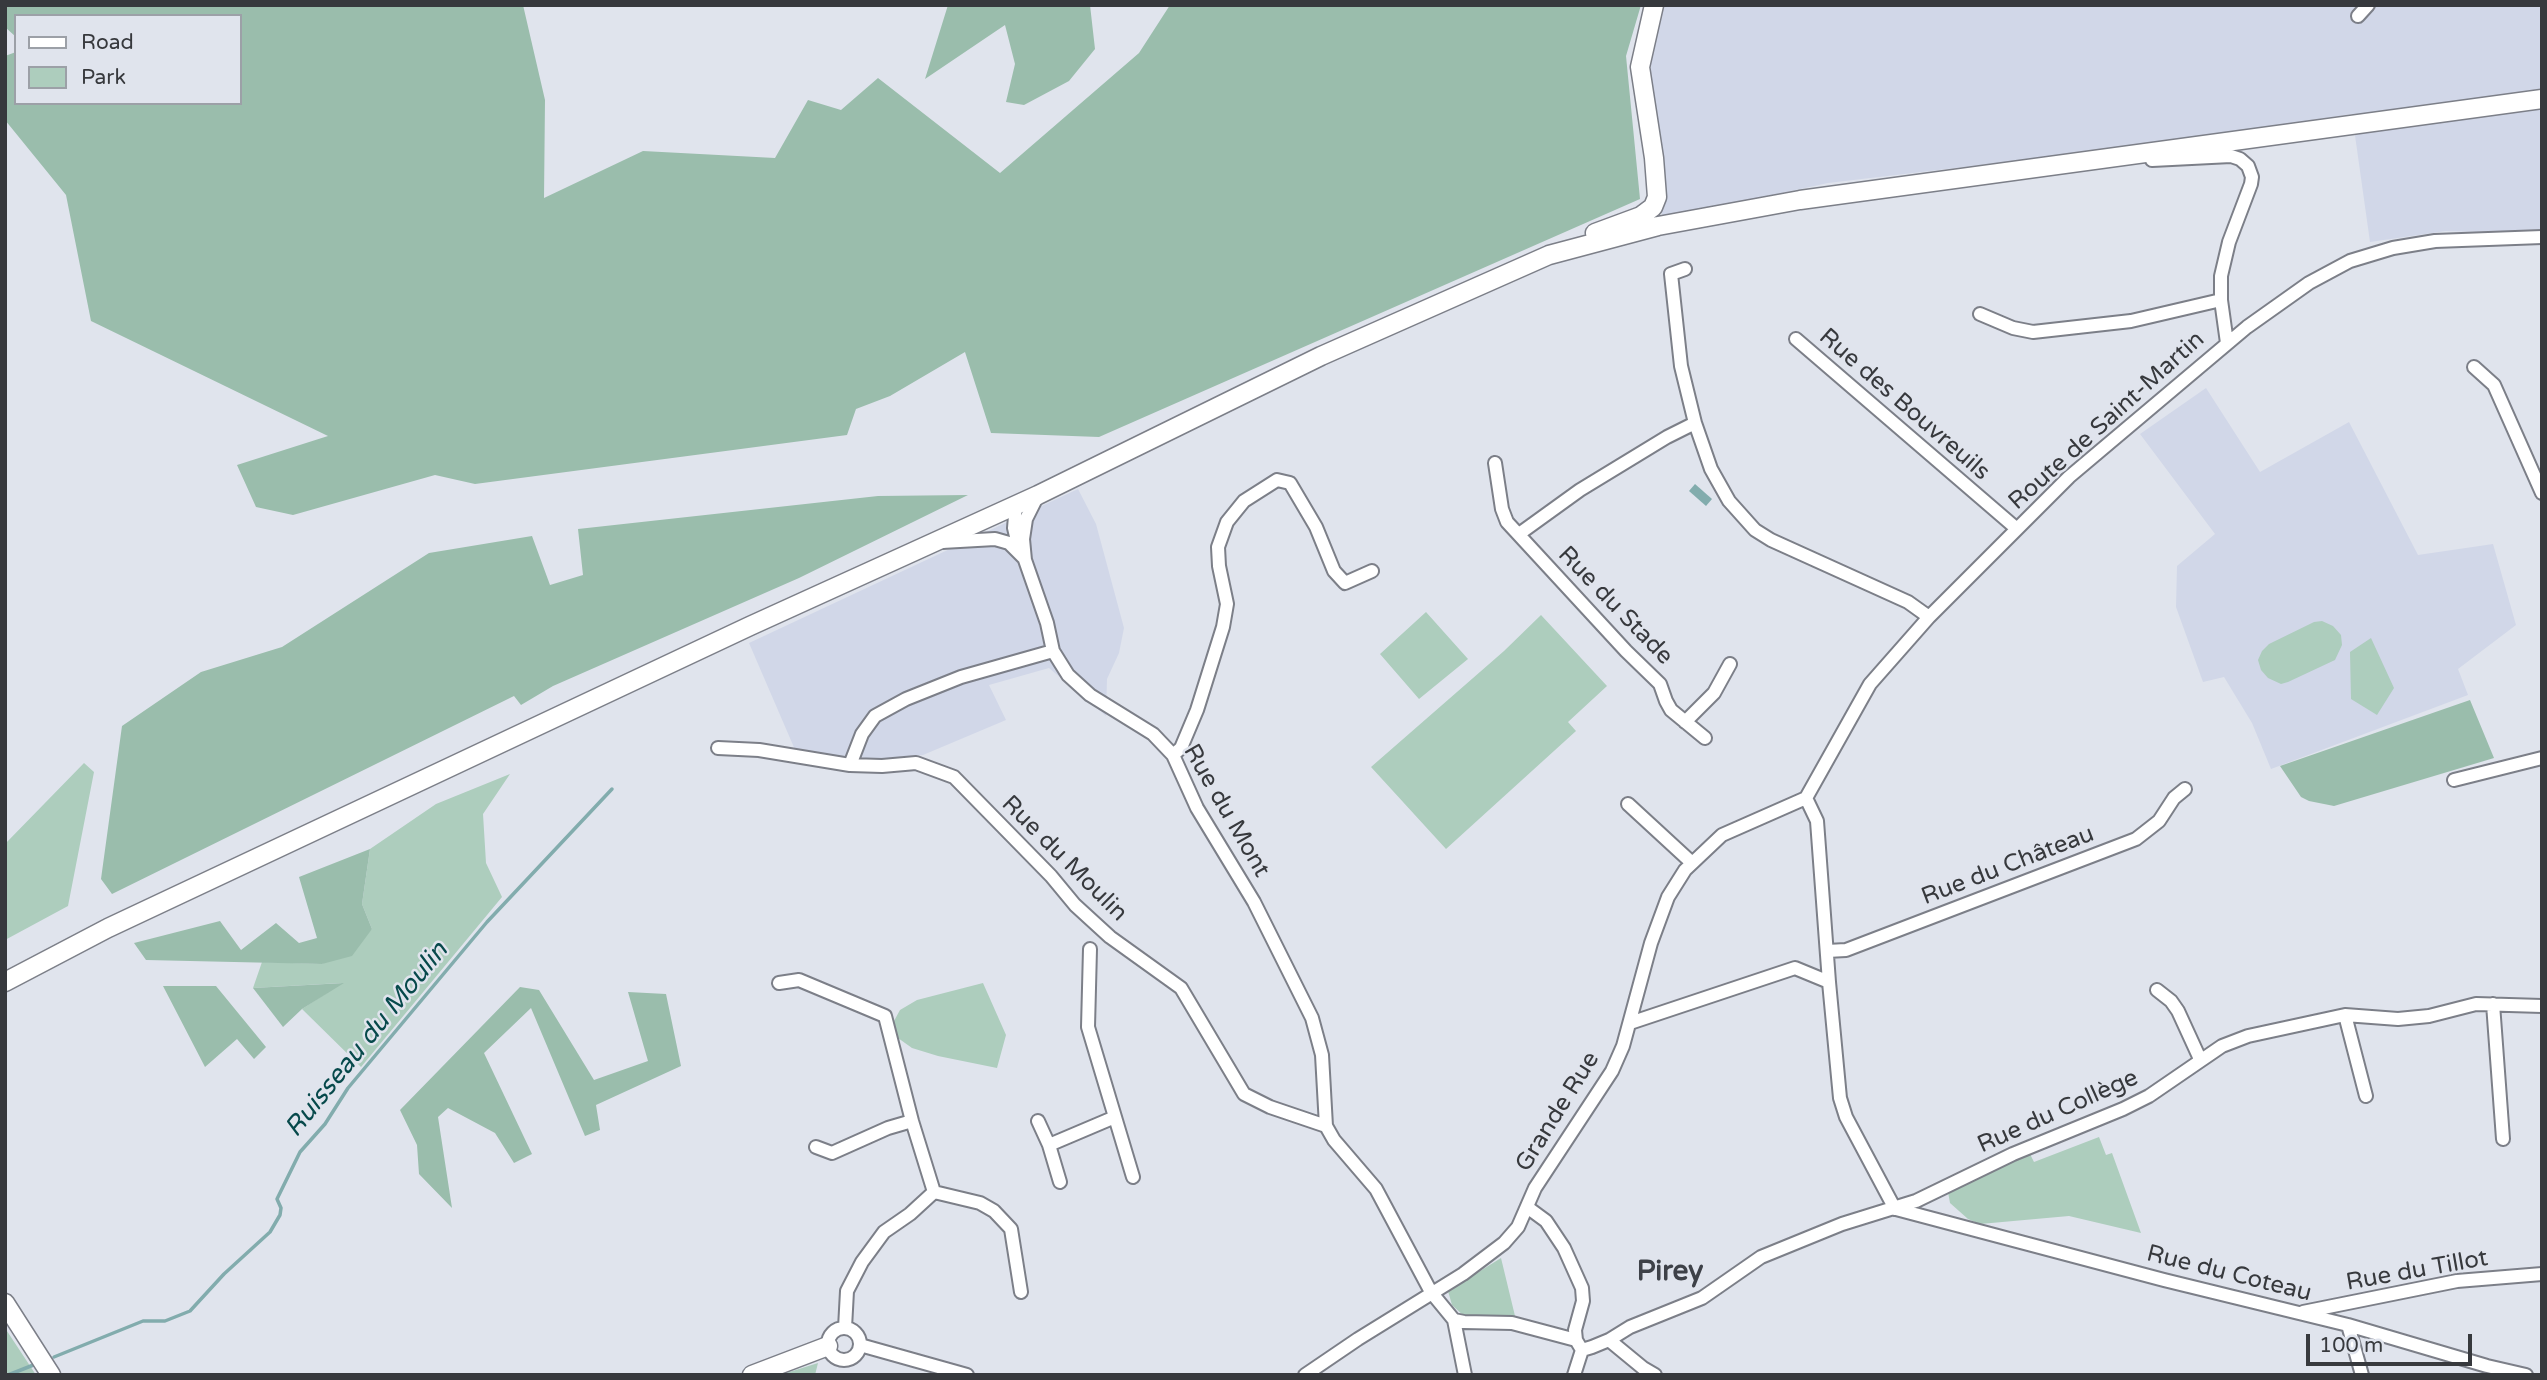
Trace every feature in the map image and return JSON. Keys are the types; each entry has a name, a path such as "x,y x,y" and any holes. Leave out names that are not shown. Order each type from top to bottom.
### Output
{"main road":[{"path":"5,982 108,928 738,631 1038,495 1321,356 1604,229 1642,216 1653,207 1657,197 1640,67 1654,5"},
{"path":"1549,255 1658,226 1800,200 2542,99"},
{"path":"5,1303 51,1375"},
{"path":"752,1375 828,1346"}],"street":[{"path":"2358,16 2368,5"},
{"path":"2064,164 2231,156 2248,166 2252,177 2251,184 2229,242 2221,276 2221,300 2227,342"},
{"name":"Route de Saint-Martin","path":"1806,799 1870,684 1929,617 2069,477 2227,342 2309,283 2350,261 2393,248 2435,241 2542,237"},
{"path":"1685,269 1671,274 1676,340 1685,385 1711,469 1719,486 1740,516 1771,540 1908,602 1929,617"},
{"path":"1980,314 2013,328 2033,332 2131,321 2221,300"},
{"name":"Rue des Bouvreuils","path":"1796,339 2017,529"},
{"path":"2474,367 2494,385 2542,493"},
{"path":"1519,534 1580,490 1695,423"},
{"name":"Rue du Stade","path":"1495,463 1502,509 1507,522 1660,684 1671,710 1705,738"},
{"path":"1173,755 1181,748 1197,710 1223,627 1227,604 1218,547 1227,522 1244,501 1277,480 1290,483 1316,527 1334,571 1345,583 1372,571"},
{"path":"1024,557 1023,530 1038,495"},
{"path":"1016,504 1014,528 1024,557"},
{"path":"932,543 995,539 1009,543 1024,557"},
{"name":"Rue du Mont","path":"1024,557 1047,623 1053,651 1068,675 1090,695 1153,734 1173,755 1197,808 1254,902 1312,1018 1322,1055 1326,1125"},
{"path":"850,765 862,734 875,716 906,699 961,677 1053,651"},
{"path":"1685,722 1714,693 1730,664"},
{"name":"Rue du Moulin","path":"718,748 759,750 850,765 916,763 954,777 1051,876 1075,905 1110,937 1181,988 1238,1089 1270,1107 1326,1125"},
{"path":"2454,780 2542,758"},
{"name":"Rue du Château","path":"1827,951 1846,950 2136,839 2158,821 2174,798 2185,789"},
{"path":"1806,799 1817,821 1840,1098 1846,1117 1895,1209"},
{"name":"Grande Rue","path":"1306,1375 1463,1274 1504,1243 1518,1227 1535,1188 1612,1071 1623,1046 1651,943 1668,897 1690,862 1722,835 1806,799"},
{"path":"1628,804 1690,862"},
{"path":"1090,948 1088,1027 1133,1177"},
{"path":"1630,1023 1795,968 1829,982"},
{"path":"779,983 799,980 885,1016 912,1121 934,1192"},
{"path":"2157,990 2171,1001 2178,1011 2200,1059"},
{"name":"Rue du Collège","path":"1579,1345 1609,1340 1630,1326 1692,1303 1761,1257 1842,1224 1916,1201 2013,1154 2123,1109 2149,1096 2222,1046 2248,1036 2345,1015 2408,1018 2429,1016 2476,1004 2542,1006"},
{"path":"2493,1004 2503,1139"},
{"path":"2345,1015 2366,1096"},
{"path":"1049,1145 1115,1117"},
{"path":"816,1147 832,1153 888,1128 912,1121"},
{"path":"1038,1121 1049,1145 1060,1182"},
{"path":"1326,1125 1334,1140 1376,1189 1432,1292 1454,1320 1465,1375"},
{"path":"1880,1180 1896,1193 1916,1201 1915,1208 1921,1216"},
{"path":"934,1192 979,1203 994,1211 1011,1229 1021,1292"},
{"path":"845,1328 847,1291 862,1262 884,1232 910,1214 934,1192"},
{"path":"1527,1207 1546,1222 1564,1248 1582,1289 1583,1301 1574,1330 1579,1345 1574,1375"},
{"name":"Rue du Coteau","path":"1895,1209 2348,1325 2486,1371 2526,1375"},
{"name":"Rue du Tillot","path":"2300,1313 2457,1281 2542,1274"},
{"path":"1454,1320 1512,1323 1579,1345"},
{"path":"2348,1325 2362,1375"},
{"path":"845,1328 858,1336 860,1345 856,1355 847,1360 832,1356 828,1346 832,1333 845,1328"},
{"path":"1609,1340 1655,1375"},
{"path":"860,1345 967,1375"}],"shaded area":[{"path":"5,5 523,5 545,100 544,198 643,151 775,158 808,100 841,110 878,78 1000,173 1139,53 1170,5 1641,5 1626,56 1640,199 1099,437 991,433 965,352 890,396 856,409 847,435 475,484 435,475 293,515 256,507 237,465 328,436 91,321 66,195 5,120 5,56 14,53 14,105 242,105 242,14 14,14 14,35 5,27"},
{"path":"948,5 1090,5 1095,49 1069,81 1024,105 1006,102 1015,64 1005,25 925,79"},
{"path":"1661,5 2542,5 2542,234 2446,231 2370,242 2352,114 2142,146 1828,183 1662,219 1650,62"},
{"path":"2206,388 2260,472 2349,422 2418,555 2493,544 2516,625 2458,669 2468,695 2271,769 2252,723 2224,677 2203,682 2176,607 2177,566 2215,534 2140,434"},
{"path":"1695,484 1712,499 1706,506 1689,491"},
{"path":"1078,489 1096,524 1124,628 1119,653 1107,679 1106,716 1049,668 989,685 1006,720 923,755 878,759 796,752 749,643"},
{"path":"968,495 799,578 553,686 521,705 514,696 112,894 101,879 122,726 201,672 282,647 429,553 532,536 550,585 583,575 578,529 878,496"},
{"path":"2470,700 2494,758 2334,806 2301,797 2280,766"},
{"path":"370,849 362,904 372,929 352,956 322,964 146,960 134,943 220,921 241,950 276,923 299,943 317,938 299,877"},
{"path":"344,983 302,1009 283,1027 253,988"},
{"path":"163,986 216,986 266,1047 254,1059 237,1039 205,1067"},
{"path":"520,987 539,990 594,1080 648,1061 628,992 666,994 681,1066 596,1105 600,1130 585,1136 531,1008 484,1053 532,1154 514,1163 495,1133 448,1108 438,1117 452,1208 419,1174 417,1145 400,1110"}],"green space":[{"path":"1426,612 1468,659 1419,699 1380,654"},
{"path":"1541,615 1607,686 1568,722 1576,731 1446,849 1371,767 1504,651"},
{"path":"2322,621 2333,626 2341,635 2342,645 2335,660 2281,684 2268,678 2261,670 2258,660 2262,651 2269,644 2314,622"},
{"path":"2371,638 2394,688 2377,715 2351,699 2350,652"},
{"path":"84,763 94,772 68,906 5,940 5,844"},
{"path":"510,774 483,814 486,863 502,897 361,1067 302,1009 342,983 253,988 262,962 322,964 372,929 362,904 370,849 436,804"},
{"path":"983,983 1006,1035 997,1068 938,1056 912,1048 898,1038 894,1021 900,1010 917,1000"},
{"path":"2099,1137 2106,1155 2112,1153 2141,1233 2069,1216 1980,1224 1968,1219 1950,1203 1948,1192 2029,1152 2034,1162"},
{"path":"1501,1258 1515,1316 1465,1317 1452,1305 1448,1291"},
{"path":"5,1328 36,1375 5,1375"},
{"path":"818,1363 815,1375 780,1375"}],"waterway":[{"name":"Ruisseau du Moulin","path":"54,1357 143,1321 165,1321 190,1311 224,1274 270,1232 280,1215 281,1208 277,1199 300,1152 325,1124 348,1088 487,922 612,789"},
{"name":"Ruisseau du Moulin","path":"8,1375 36,1364"}],"district":[{"name":"Pirey","path":"1670,1273"}]}
